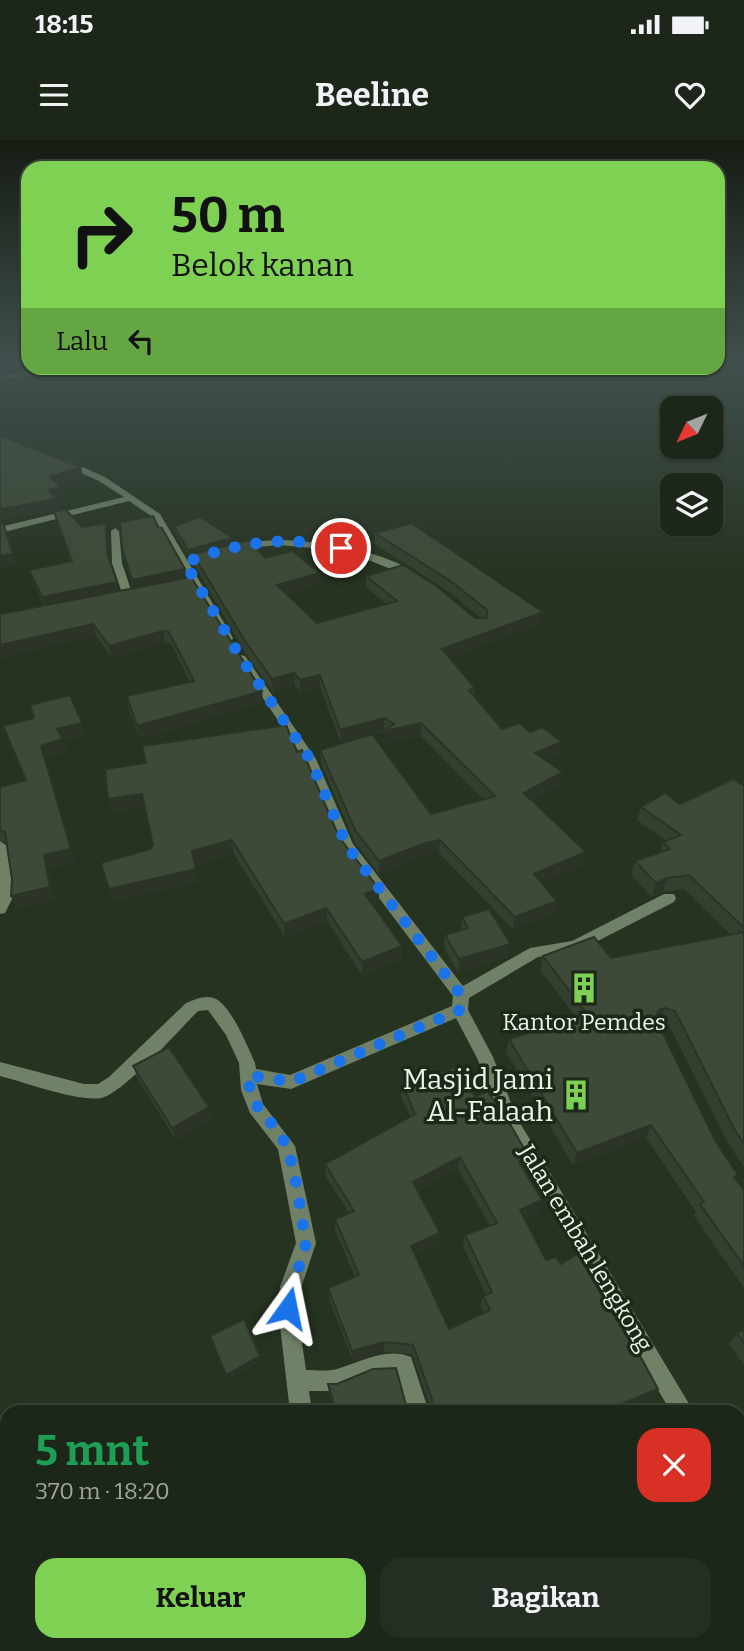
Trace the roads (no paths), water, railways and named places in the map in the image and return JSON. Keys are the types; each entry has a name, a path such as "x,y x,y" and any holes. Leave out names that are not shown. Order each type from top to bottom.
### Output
{"street":[{"name":"Jalan embah lengkong","path":"50,457 102,479 132,498 162,523 191,561 189,584 316,757 347,846 461,1003 510,1122 679,1405"},
{"path":"0,530 132,498"},
{"path":"115,531 117,563 128,596"},
{"path":"218,550 260,542 291,540 322,544 359,553 421,579"},
{"path":"115,598 142,593"},
{"path":"0,846 8,893 0,909"},
{"path":"248,1075 291,1082 461,1003 535,952 575,946 588,937 646,913 669,898"},
{"path":"0,1069 84,1091 100,1091 115,1082 179,1018 203,1003 213,1005 222,1013 247,1063 249,1090 256,1108 286,1146 306,1243 303,1258 289,1290 288,1308 300,1405"},
{"path":"298,1381 337,1380 372,1366 404,1364 416,1405"}],"place":[{"name":"Kantor Pemdes","path":"584,988"},
{"name":"Masjid Jami Al-Falaah","path":"576,1095"}]}
